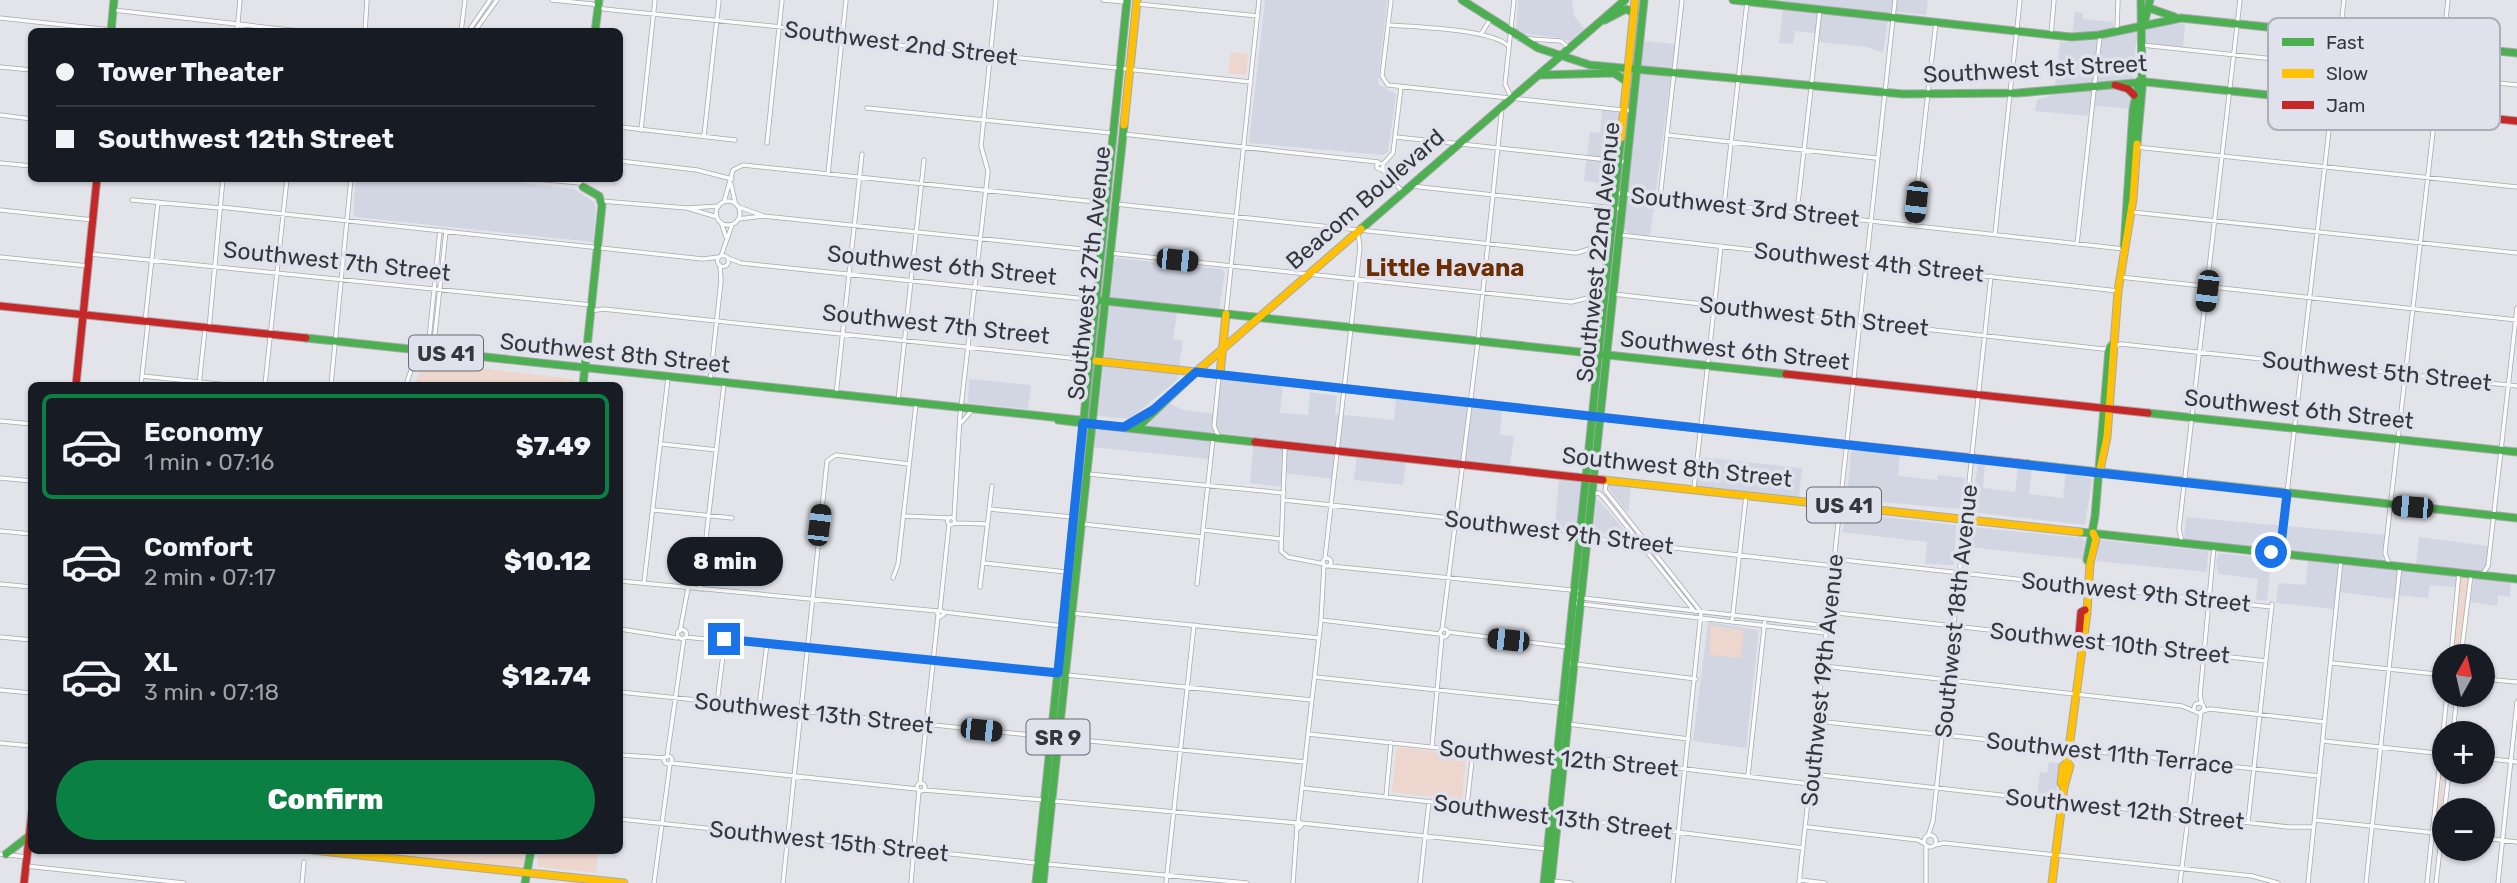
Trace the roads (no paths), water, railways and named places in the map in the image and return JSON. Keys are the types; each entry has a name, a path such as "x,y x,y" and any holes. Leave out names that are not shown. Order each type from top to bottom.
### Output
{"main road":[{"path":"111,28 114,0"},
{"name":"Southwest 1st Street","path":"1462,0 1513,37 1573,62 1884,93 2011,93 2139,82 2268,94"},
{"name":"Beacom Boulevard","path":"1124,427 1153,410 1357,230 1541,75 1625,0"},
{"name":"Southwest 22nd Avenue","path":"1547,882 1603,355 1620,235 1619,208 1632,67 1635,0"},
{"name":"Southwest 22nd Avenue","path":"1628,111 1626,81 1632,67 1644,0"},
{"path":"1733,0 1762,1 2051,35 2100,36 2176,18 2268,26"},
{"path":"2141,0 2140,16 2144,24"},
{"name":"Southwest 27th Avenue","path":"1043,883 1042,863 1061,674 1065,603 1127,1"},
{"name":"Southwest 27th Avenue","path":"1061,674 1069,635 1093,424 1137,2"},
{"path":"595,28 598,3"},
{"path":"2052,883 2064,787 2062,775 2067,763 2082,640 2079,635 2081,612 2085,610 2090,563 2087,555 2093,533 2099,474 2103,466 2109,349 2112,345 2124,249 2132,212 2134,96 2139,82 2144,24 2150,4 2176,18"},
{"name":"Beacom Boulevard","path":"1605,20 1626,9 1634,13"},
{"path":"1573,62 1591,73"},
{"path":"1541,75 1617,74 1626,81"},
{"path":"2124,249 2126,204 2141,89 2139,82"},
{"path":"2112,84 2128,89 2134,96"},
{"path":"1115,122 1123,134"},
{"path":"1113,134 1122,146"},
{"path":"76,382 97,182"},
{"path":"581,183 601,201 583,382"},
{"path":"1107,192 1109,200 1116,204"},
{"path":"2126,204 2132,212"},
{"name":"Southwest 22nd Avenue","path":"1610,294 1612,243 1619,208"},
{"path":"1102,243 1110,253"},
{"name":"Southwest 6th Street","path":"1096,300 2517,452"},
{"name":"Southwest 8th Street","path":"0,306 2517,579"},
{"path":"1220,374 1226,314"},
{"name":"Southwest 7th Street","path":"1089,360 1701,426 2099,474 2517,518"},
{"name":"Beacom Boulevard","path":"1136,429 1152,415 1153,410"},
{"name":"Southwest 22nd Avenue","path":"1584,536 1592,494 1591,477"},
{"path":"1074,513 1080,528"},
{"name":"Southwest 22nd Avenue","path":"1570,664 1569,647 1577,597"},
{"path":"1065,603 1071,613"},
{"path":"1063,626 1069,635"},
{"name":"Southwest 22nd Avenue","path":"1560,757 1567,724 1566,704"},
{"name":"Southwest 22nd Avenue","path":"1547,882 1547,849 1554,816"},
{"path":"3,854 28,837"},
{"path":"24,883 28,846"},
{"path":"349,854 624,883"},
{"path":"525,883 530,854"},
{"name":"Southwest 27th Avenue","path":"1036,883 1042,863"}],"street":[{"path":"237,28 240,0"},
{"path":"365,28 368,0"},
{"path":"461,28 465,0"},
{"path":"462,21 472,26 490,0"},
{"path":"477,28 497,0"},
{"name":"Southwest 2nd Street","path":"552,0 598,3 654,15 843,34 888,44 1251,82"},
{"path":"641,130 655,0"},
{"path":"705,136 719,0"},
{"path":"767,143 782,0"},
{"path":"828,174 846,0"},
{"path":"911,883 988,169 981,150 996,0"},
{"path":"1103,0 1127,1"},
{"path":"1226,314 1259,0"},
{"path":"1391,0 1384,81 1401,87 1628,111"},
{"path":"1512,98 1505,84 1509,47 1513,37 1514,0"},
{"path":"1660,198 1682,0"},
{"name":"Southwest 19th Avenue","path":"1800,881 1869,221 1895,0"},
{"path":"1995,235 2019,31 2020,0"},
{"path":"2051,35 2054,0"},
{"path":"2118,0 2118,32"},
{"path":"2182,542 2179,529 2240,0"},
{"path":"2342,18 2344,0"},
{"path":"2446,18 2448,0"},
{"path":"1137,2 1258,16"},
{"path":"1724,205 1747,2"},
{"path":"1797,213 1819,9"},
{"path":"113,10 272,28"},
{"path":"0,18 85,28"},
{"path":"1479,34 1490,20"},
{"path":"1913,226 1936,22"},
{"path":"1389,25 1479,34 1502,39 1509,47"},
{"path":"2077,244 2100,36"},
{"path":"1513,37 1561,41 1570,50"},
{"path":"2143,45 2268,58"},
{"path":"0,67 28,70"},
{"path":"1123,134 1380,163 1392,155 1401,87"},
{"path":"1432,747 1502,107"},
{"path":"867,108 1113,134"},
{"path":"0,115 28,118"},
{"path":"623,127 735,140"},
{"path":"2277,552 2281,545 2329,130"},
{"path":"2389,565 2385,553 2434,130"},
{"path":"1667,135 1877,158"},
{"path":"1396,137 1624,162"},
{"path":"2133,148 2517,187"},
{"path":"836,396 862,154"},
{"path":"898,402 925,160"},
{"path":"623,161 697,170 732,181"},
{"path":"0,163 28,166"},
{"path":"1380,163 1383,170 1406,189"},
{"path":"601,201 687,208 719,206 724,202 735,168 743,165 1106,203"},
{"path":"732,181 738,219"},
{"path":"199,382 215,267 223,182"},
{"path":"265,382 287,182"},
{"path":"331,382 351,182"},
{"name":"Southwest 3rd Street","path":"1406,189 1619,208"},
{"name":"Southwest 3rd Street","path":"1620,193 2124,249"},
{"path":"132,200 719,260"},
{"path":"141,382 158,202"},
{"path":"724,202 762,216"},
{"path":"1116,204 1580,253 1603,242 1612,243"},
{"path":"717,217 719,206"},
{"path":"687,208 717,217 726,237"},
{"path":"0,210 93,220"},
{"path":"2132,212 2517,253"},
{"path":"710,383 721,281 719,260 726,237 738,219 762,216 1101,251"},
{"path":"721,222 733,224"},
{"path":"431,352 440,230"},
{"path":"1293,883 1361,239 1357,230"},
{"path":"437,291 446,231"},
{"name":"Southwest 4th Street","path":"1620,235 2118,291"},
{"path":"721,281 727,265 725,243"},
{"path":"1694,488 1721,246"},
{"name":"Southwest 5th Street","path":"1110,253 1571,302 1610,294 2103,349 2112,345 2199,352 2517,386"},
{"name":"Southwest 7th Street","path":"90,254 1089,360"},
{"path":"0,257 89,266"},
{"name":"Southwest 6th Street","path":"719,260 727,257 741,262 1096,300"},
{"name":"Southwest 6th Street","path":"719,260 727,265 741,262"},
{"name":"Southwest 18th Avenue","path":"1934,846 1936,788 1991,276"},
{"path":"2120,277 2516,320"},
{"name":"Southwest 7th Street","path":"580,306 603,309"},
{"path":"2482,575 2488,566 2517,307"},
{"path":"407,382 418,350"},
{"path":"1198,584 1216,436 1214,426 1220,374"},
{"path":"142,376 185,382"},
{"path":"644,583 668,378"},
{"path":"700,589 724,384"},
{"path":"952,408 962,396"},
{"path":"893,578 897,568 916,404"},
{"path":"962,422 972,410"},
{"path":"0,421 28,424"},
{"path":"1282,443 1287,451 1280,539 1284,555 1338,565 1450,577 1702,618 1826,633"},
{"path":"662,444 717,450"},
{"path":"783,883 825,478 831,456 909,464"},
{"path":"1087,474 1284,492"},
{"path":"0,478 28,481"},
{"path":"1608,479 1604,489 1615,508 1702,618"},
{"path":"981,587 992,486"},
{"path":"1592,494 1599,493 1650,545 1702,612 1673,883"},
{"path":"1732,622 1746,494"},
{"name":"Southwest 9th Street","path":"1284,500 1834,566"},
{"path":"989,509 1074,513"},
{"path":"654,510 732,518"},
{"path":"903,516 987,524"},
{"path":"1080,528 1202,537"},
{"path":"1203,530 1280,539"},
{"path":"0,531 28,534"},
{"path":"2203,705 2200,696 2214,546"},
{"name":"Southwest 9th Street","path":"1835,559 2272,605 2266,661"},
{"path":"2308,883 2341,560"},
{"path":"984,563 1068,572"},
{"path":"2366,883 2400,566"},
{"path":"2452,644 2459,572"},
{"path":"2463,644 2472,574"},
{"path":"623,581 1063,626"},
{"path":"0,584 28,587"},
{"path":"654,883 688,588"},
{"path":"1577,597 1827,626"},
{"name":"Southwest 10th Street","path":"1829,612 2266,661"},
{"path":"1071,613 1319,638"},
{"path":"1748,776 1765,619"},
{"path":"1321,620 1569,647"},
{"path":"1166,883 1194,625"},
{"path":"623,629 1312,699"},
{"path":"0,637 28,640"},
{"path":"717,703 724,639"},
{"path":"759,708 766,643"},
{"path":"2248,822 2266,661"},
{"path":"2331,663 2432,674"},
{"path":"1570,664 1696,679"},
{"path":"1823,666 2186,707 2198,712 2210,709 2325,722"},
{"path":"1315,677 1566,704"},
{"path":"2496,680 2517,682"},
{"path":"0,690 28,693"},
{"name":"Southwest 13th Street","path":"623,692 1306,762"},
{"path":"2195,704 2200,696"},
{"path":"2498,883 2517,702"},
{"path":"2186,707 2195,704 2210,709"},
{"path":"2180,883 2198,712 2195,704"},
{"path":"2198,712 2203,705"},
{"name":"Southwest 11th Terrace","path":"1817,721 2319,776"},
{"path":"1567,724 1689,738"},
{"name":"Southwest 12th Street","path":"1308,734 1685,769 1810,784"},
{"path":"2323,741 2432,753"},
{"path":"1385,797 1391,742"},
{"path":"0,743 28,746"},
{"path":"1467,805 1473,751"},
{"path":"623,755 1048,801 1547,849"},
{"path":"2495,759 2517,762"},
{"name":"Southwest 12th Street","path":"1811,774 2187,816 2314,827"},
{"name":"Southwest 13th Street","path":"1303,788 1467,805 1803,848"},
{"path":"1420,883 1429,801"},
{"name":"Southwest 15th Street","path":"623,819 1247,883"},
{"path":"2315,820 2432,833"},
{"name":"Southwest 18th Avenue","path":"1926,845 1933,821"},
{"path":"1806,827 1918,840 1934,846 1944,843 2056,855 2257,877 2278,883"},
{"path":"1918,840 1927,836 1935,837 1944,843"},
{"path":"2495,839 2517,842"},
{"path":"2427,883 2432,841"},
{"path":"1926,845 1926,883"},
{"path":"1928,861 1934,846"},
{"path":"3,854 27,857"},
{"path":"2436,883 2439,861"},
{"path":"302,883 304,862"},
{"path":"26,866 183,883"},
{"path":"1800,881 1825,883"},
{"path":"1547,882 1571,883"}],"district":[{"name":"Little Havana","path":"1445,268"}]}
